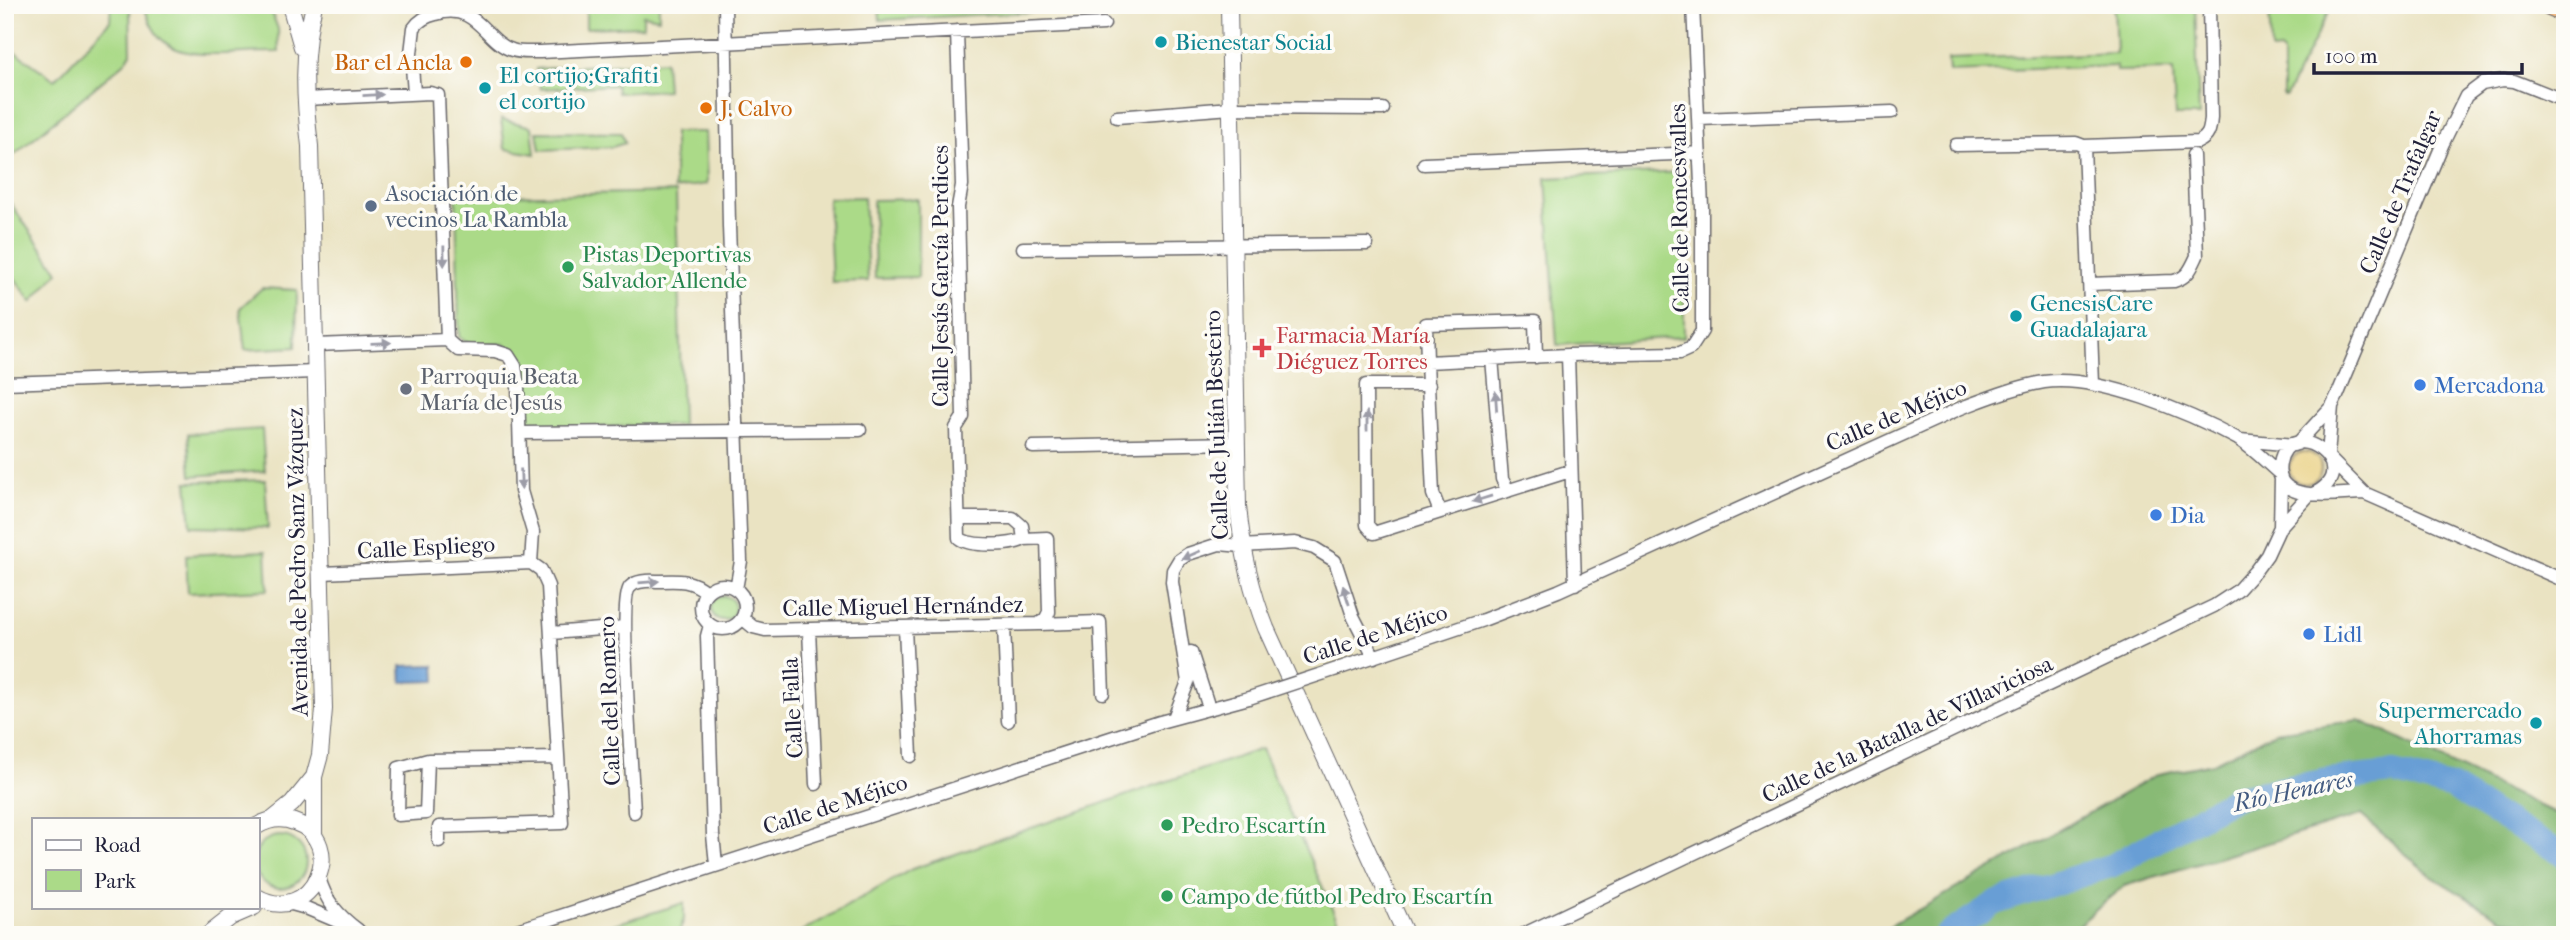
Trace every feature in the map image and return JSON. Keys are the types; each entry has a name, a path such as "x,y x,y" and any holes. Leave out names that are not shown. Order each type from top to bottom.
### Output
{"highway":[{"path":"2551,5 2565,11"}],"street":[{"name":"Avenida de Pedro Sanz Vázquez","path":"290,5 304,59"},
{"name":"Avenida de Pedro Sanz Vázquez","path":"314,5 304,59 310,146 323,573 324,709 320,755 314,777 314,837 322,857 319,877"},
{"path":"726,5 735,430 741,561 736,589"},
{"name":"Calle de Julián Besteiro","path":"1229,5 1238,506 1242,546 1252,588 1266,628 1406,935"},
{"name":"Calle de Roncesvalles","path":"1568,355 1680,353 1691,348 1702,331 1700,153 1693,5"},
{"path":"1956,145 2076,142 2084,146 2198,142 2205,139 2211,118 2209,5"},
{"path":"414,93 411,53 414,28 426,17 441,12 455,12 475,19 501,44 512,50 540,52 1104,24"},
{"name":"Calle Jesús García Perdices","path":"957,31 962,185 958,207 963,417 956,428 959,538 971,544 1013,543 1024,538"},
{"name":"Calle de Trafalgar","path":"2329,457 2332,406 2443,143 2466,96 2482,84 2503,80 2514,81 2565,101"},
{"path":"305,99 438,94 441,105 447,340"},
{"path":"1117,117 1231,108 1383,109"},
{"path":"1699,119 1892,113"},
{"path":"2084,146 2093,384"},
{"path":"1424,164 1700,153"},
{"path":"2089,284 2174,281 2183,278 2190,271 2197,256 2193,155"},
{"path":"1023,248 1367,244"},
{"path":"1440,512 1433,494 1426,324 1535,321 1536,357"},
{"path":"315,345 447,340 458,350 495,351 508,355 515,366 521,491 533,532 531,562 541,570 548,586 562,823 439,827 439,841"},
{"path":"1427,362 1568,355 1575,584"},
{"path":"1492,358 1502,479 1508,491"},
{"path":"5,383 315,372"},
{"name":"Calle de Méjico","path":"502,935 1174,718 1248,698 1483,620 1575,584 1961,408 2005,392 2045,382 2078,381 2127,392 2240,440 2280,476"},
{"path":"1429,385 1366,385 1367,525 1374,533 1570,471"},
{"name":"Calle de Trafalgar","path":"2295,445 2332,406"},
{"path":"520,433 860,430"},
{"name":"Calle de Méjico","path":"2240,440 2295,445"},
{"path":"1033,447 1237,443"},
{"path":"2364,493 2296,493 2288,489 2280,476 2282,457 2295,445 2311,443 2319,446 2364,493 2565,581"},
{"path":"2311,494 2327,484 2332,468 2329,457"},
{"name":"Calle de la Batalla de Villaviciosa","path":"2280,476 2280,527"},
{"name":"Calle de la Batalla de Villaviciosa","path":"1522,935 2214,606 2237,592 2267,555 2280,527 2311,494"},
{"path":"960,518 1013,518 1022,526 1024,538"},
{"name":"Calle Miguel Hernández","path":"742,618 758,629 1038,624 1045,620 1049,612 1047,538 1024,538"},
{"path":"1174,718 1188,682 1174,598 1173,570 1179,560 1188,554 1219,544 1242,546 1295,543 1328,555 1335,561 1353,616 1374,657"},
{"name":"Calle Espliego","path":"323,573 531,562"},
{"name":"Calle del Romero","path":"635,812 625,627 626,594 634,584 681,580 689,581 706,592"},
{"path":"720,585 736,589 744,599 742,618 727,629 710,625 701,609 706,592 720,585"},
{"path":"1174,598 1209,708"},
{"path":"1038,624 1100,622 1103,693"},
{"path":"710,625 707,636 716,864"},
{"path":"1004,626 1008,721"},
{"path":"552,633 625,627"},
{"path":"905,628 911,756"},
{"name":"Calle Falla","path":"809,630 816,784"},
{"path":"428,760 426,813 398,815 399,768 428,760 558,758"},
{"name":"Avenida de Pedro Sanz Vázquez","path":"264,823 292,804 314,777"},
{"path":"264,823 281,819 300,824 314,837"},
{"path":"288,903 307,894 319,877"},
{"path":"319,877 321,887 333,908 363,932"},
{"path":"259,903 288,903 306,908 363,932"},
{"path":"213,931 227,908"},
{"path":"213,931 251,908"}],"green space":[{"path":"111,5 130,5 131,53 124,63 5,162 5,110 11,102 13,87 5,79 5,56 11,49 55,80 110,21"},
{"path":"144,5 269,5 278,29 279,52 209,54 183,51 163,41 149,20"},
{"path":"586,5 659,5 659,18 643,15 643,26 586,28"},
{"path":"879,5 1052,5 1053,11 880,20"},
{"path":"2114,5 2195,5 2199,116 2175,116 2173,70 2116,71 2116,66 1949,72 1948,59 2116,53"},
{"path":"2269,5 2332,5 2286,96 2283,96 2283,53 2280,50 2271,51"},
{"path":"665,61 667,90 617,93 616,85 541,89 536,69"},
{"path":"501,119 532,127 535,154 505,149"},
{"path":"537,132 621,133 625,143 612,147 540,150"},
{"path":"674,132 705,132 707,184 674,189"},
{"path":"1684,172 1684,337 1557,345 1546,178"},
{"name":"Pistas Deportivas Salvador Allende","path":"676,192 682,425 526,429 525,362 516,351 503,344 470,345 459,337 456,197 478,197 478,194 495,193 496,196"},
{"path":"5,195 58,272 32,302 5,265"},
{"path":"864,197 868,281 832,282 828,198"},
{"path":"918,199 918,277 875,278 873,200"},
{"path":"262,288 297,290 296,347 245,350 240,308"},
{"path":"262,429 265,471 191,476 188,434"},
{"path":"265,480 268,528 191,526 187,482"},
{"path":"266,551 268,590 188,593 186,555"},
{"path":"723,596 734,603 735,608 728,619 723,620 712,613 711,608 718,597"},
{"path":"2359,720 2565,818 2565,934 2500,918 2431,876 2361,815 2124,886 2067,935 1881,935 1890,926 2158,774 2213,763 2276,732"},
{"name":"Pedro Escartín","path":"1261,749 1344,935 796,935 912,869"},
{"path":"270,838 290,838 304,852 304,872 290,886 270,886 259,876 259,848"},
{"path":"684,903 684,919 678,935 579,935"}],"sand":[{"path":"2305,452 2316,457 2321,468 2316,479 2305,484 2294,479 2289,468 2294,457"}],"water":[{"path":"435,665 436,681 402,682 401,666"}],"waterway":[{"name":"Río Henares","path":"1946,935 1995,903 2113,865 2237,797 2328,780 2393,773 2450,787 2565,856"}],"place":[{"name":"Bienestar Social","path":"1161,42"},
{"name":"Bar el Ancla","path":"466,62"},
{"name":"El cortijo;Grafiti el cortijo","path":"485,88"},
{"name":"J. Calvo","path":"706,108"},
{"name":"Asociación de vecinos La Rambla","path":"371,206"},
{"name":"Pistas Deportivas Salvador Allende","path":"568,267"},
{"name":"GenesisCare Guadalajara","path":"2016,316"},
{"name":"Farmacia María Diéguez Torres","path":"1262,348"},
{"name":"Mercadona","path":"2420,385"},
{"name":"Parroquia Beata María de Jesús","path":"406,389"},
{"name":"Dia","path":"2156,515"},
{"name":"Lidl","path":"2309,634"},
{"name":"Supermercado Ahorramas","path":"2536,723"},
{"name":"Pedro Escartín","path":"1167,825"},
{"name":"Campo de fútbol Pedro Escartín","path":"1167,896"}]}
